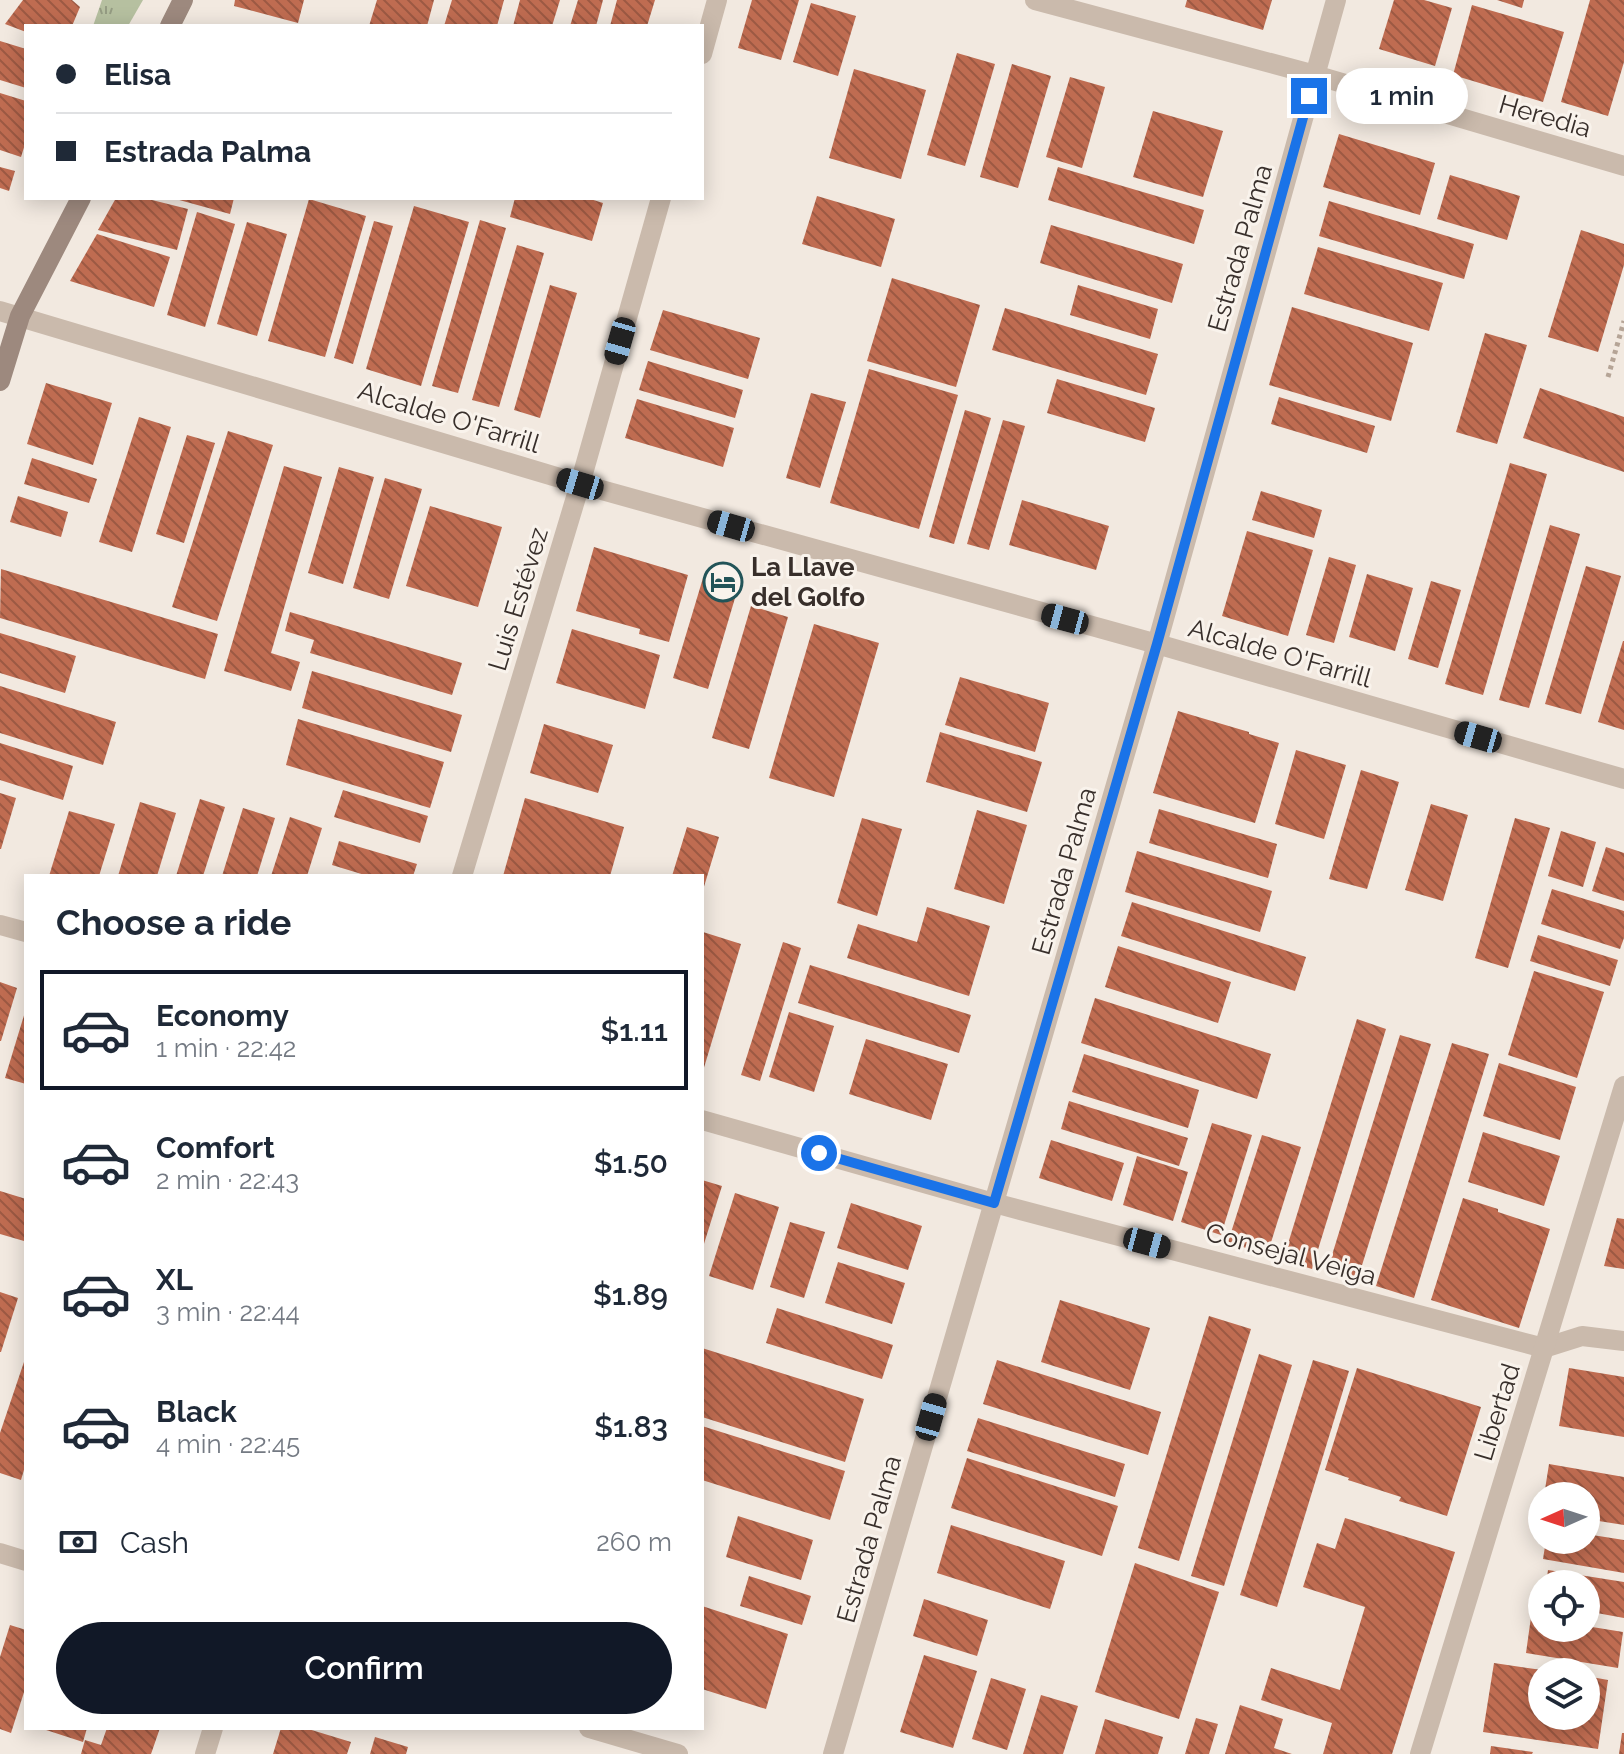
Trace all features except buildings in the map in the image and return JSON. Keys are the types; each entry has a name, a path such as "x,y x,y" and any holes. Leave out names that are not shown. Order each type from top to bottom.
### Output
{"main road":[{"path":"171,24 183,0"},
{"path":"0,381 10,313 80,200"}],"street":[{"path":"704,47 717,0"},
{"name":"Heredia","path":"1035,0 1315,75 1624,166"},
{"name":"Estrada Palma","path":"833,1754 1157,644 1336,0"},
{"name":"Luis Estévez","path":"463,874 580,484 660,200"},
{"name":"Alcalde O'Farrill","path":"10,313 580,484 1157,644 1624,779"},
{"path":"0,925 24,931"},
{"name":"Libertad","path":"1420,1754 1624,1086"},
{"name":"Consejal Veiga","path":"704,1121 994,1203 1544,1348"},
{"path":"1544,1348 1582,1336 1624,1341"},
{"path":"0,1553 24,1560"},
{"path":"205,1754 212,1730"},
{"path":"596,1730 678,1754"}],"path":[{"path":"1608,377 1624,321"}],"green space":[{"path":"102,0 143,0 129,24 94,24"}],"place":[{"name":"La Llave del Golfo","path":"723,582"}],"route":[{"path":"819,1153 994,1203 1157,644 1309,96"}]}
